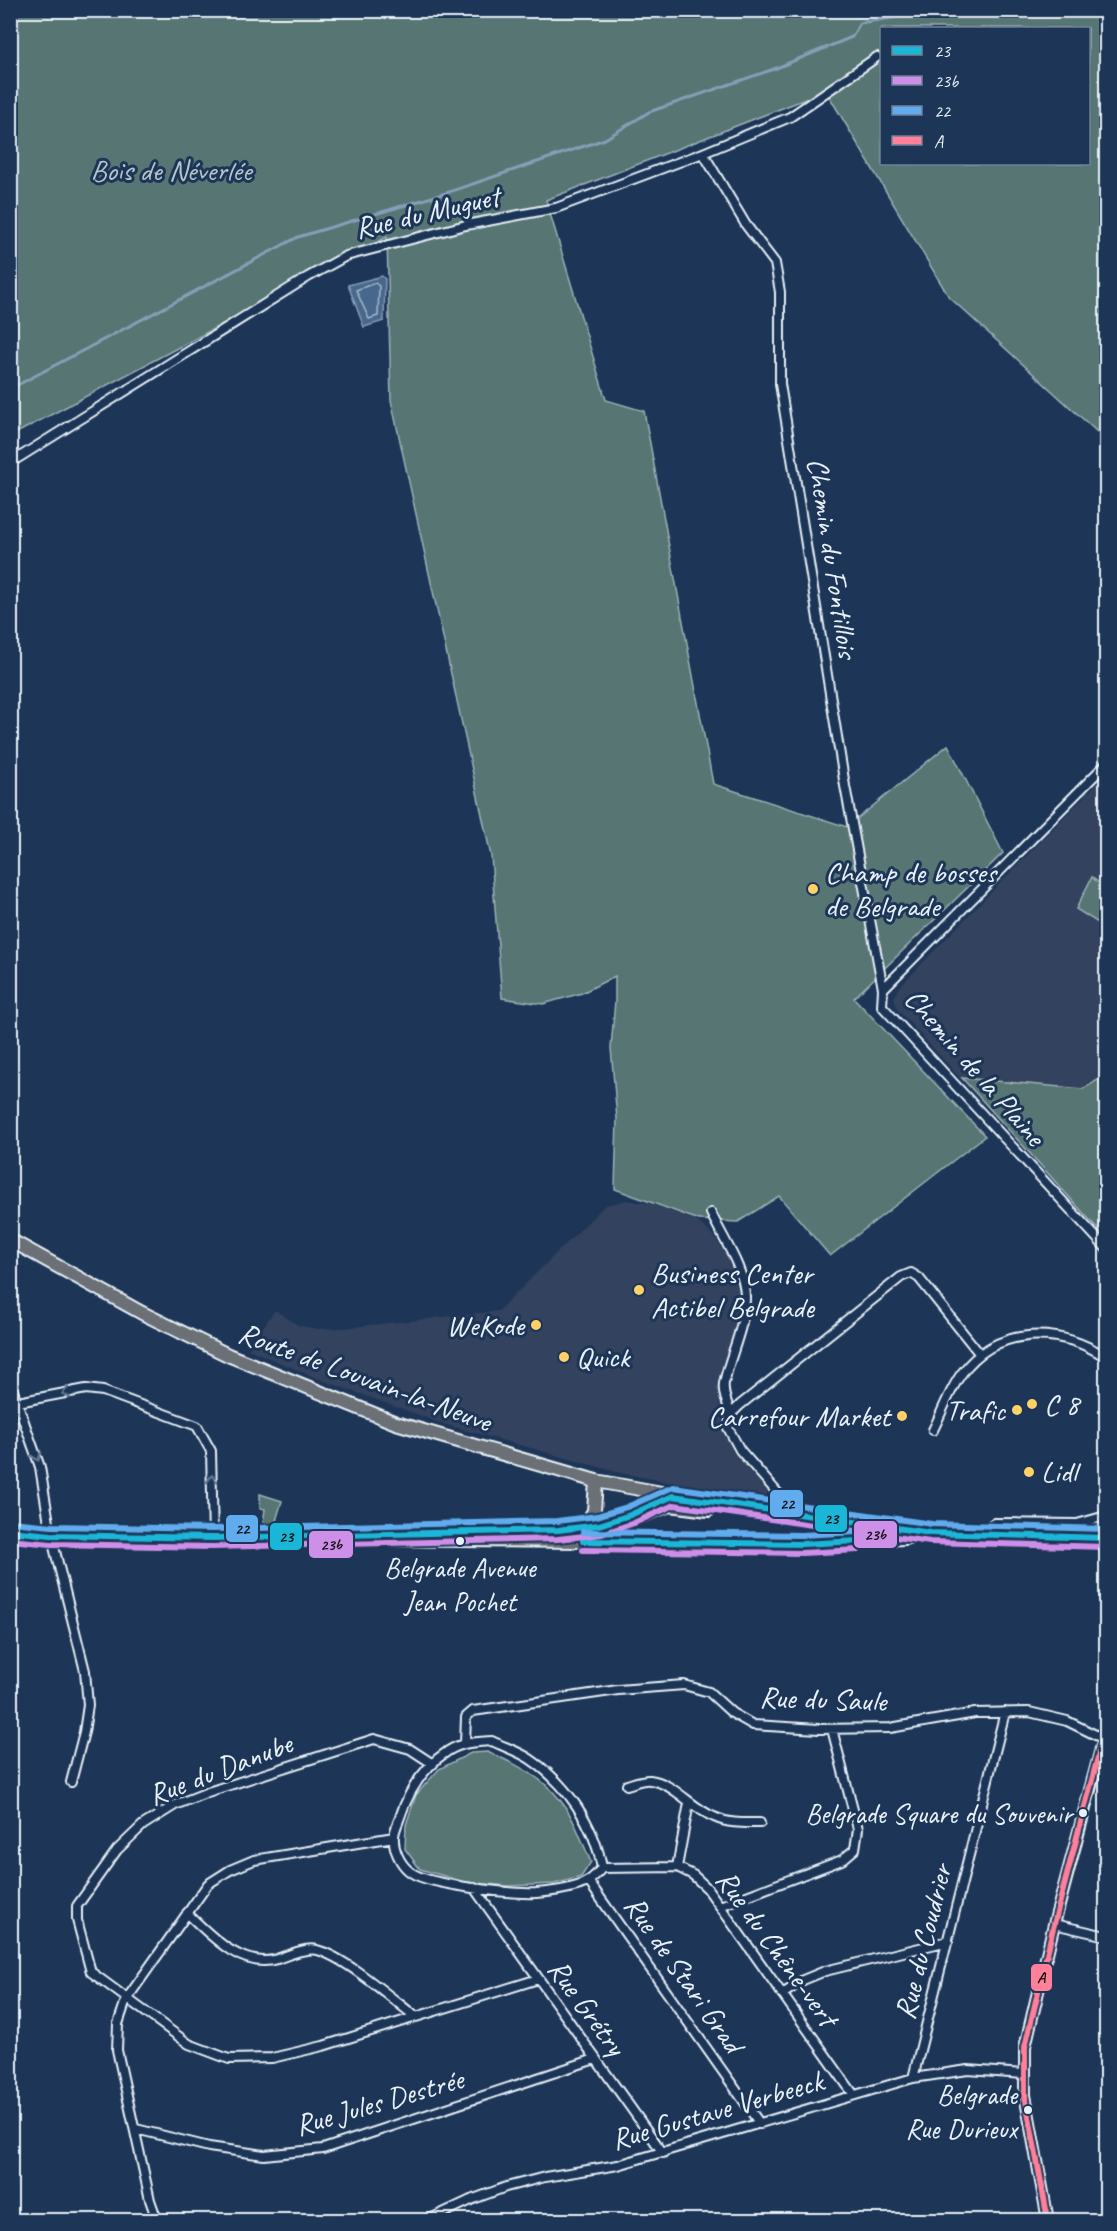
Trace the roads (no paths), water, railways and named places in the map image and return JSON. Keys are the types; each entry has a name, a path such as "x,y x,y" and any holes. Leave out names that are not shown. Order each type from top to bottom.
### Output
{"main road":[{"name":"Route de Louvain-la-Neuve","path":"10,1240 133,1308 228,1355 396,1423 596,1481 673,1496 797,1515"},
{"path":"583,1528 594,1511 596,1481"},
{"path":"213,1538 583,1528 630,1515 673,1496"},
{"path":"10,1531 51,1535 213,1538 579,1541 669,1505 708,1510 722,1504"},
{"path":"797,1515 931,1533 1107,1538"}],"street":[{"name":"Rue du Muguet","path":"10,463 298,283 346,256 466,225 556,208 704,153 790,117 877,57"},
{"name":"Chemin du Fontillois","path":"704,153 746,225 775,263 780,292 780,384 845,786 883,989"},
{"name":"Chemin de la Plaine","path":"1107,764 883,989 882,1006 1107,1248"},
{"path":"711,1213 742,1279 746,1298 742,1321 723,1386 730,1415 728,1428 740,1450 797,1515"},
{"path":"730,1415 892,1284 911,1273 919,1278 979,1353"},
{"path":"933,1430 961,1374 979,1353 1010,1339 1040,1334 1060,1336 1091,1347 1107,1357"},
{"path":"10,1382 40,1467 51,1535 85,1671 88,1705 84,1732 70,1782"},
{"path":"18,1402 86,1389 103,1391 197,1426 212,1451 213,1538"},
{"path":"979,1535 994,1522 1077,1524 1102,1517 1107,1513"},
{"path":"579,1541 802,1544 905,1540 931,1533"},
{"name":"Rue du Saule","path":"465,1743 466,1717 473,1711 618,1690 684,1685 709,1692 732,1713 753,1725 832,1729 890,1728 975,1713 1029,1712 1066,1721 1106,1736"},
{"name":"Rue du Coudrier","path":"914,2078 1005,1712"},
{"path":"720,1906 842,1860 855,1849 858,1829 832,1729"},
{"path":"1048,2220 1030,2130 1024,2074 1028,2028 1106,1736"},
{"name":"Rue du Danube","path":"433,1764 410,1749 374,1739 208,1792 175,1805 143,1825 117,1850 77,1906 77,1920 91,1972 126,2000 189,2044 229,2059 272,2058 322,2046 538,1979"},
{"path":"492,1741 528,1758 557,1781 581,1812 600,1856 602,1868 589,1882 575,1887 536,1893 514,1893 431,1881 409,1872 398,1857 394,1837 404,1805 422,1773 433,1764 448,1751 465,1743 492,1741"},
{"path":"627,1785 648,1779 666,1785 689,1803 713,1817 731,1823 760,1823"},
{"path":"677,1867 689,1803"},
{"path":"157,2220 150,2200 117,2050 118,2024 126,2000 208,1884 230,1870 254,1860 394,1837"},
{"name":"Rue du Chêne-vert","path":"602,1868 677,1867 693,1875 707,1888 854,2095"},
{"name":"Rue de Stari Grad","path":"589,1882 760,2124"},
{"name":"Rue Grétry","path":"474,1888 663,2153"},
{"path":"187,1913 214,1939 244,1958 266,1962 314,1949 336,1956 416,2017"},
{"path":"1054,1924 1107,1936"},
{"path":"783,1994 803,1980 825,1971 948,1941"},
{"name":"Rue Jules Destrée","path":"136,2129 209,2147 264,2155 323,2149 595,2059"},
{"name":"Rue Gustave Verbeeck","path":"428,2220 506,2187 545,2177 618,2165 663,2153 914,2078 968,2070 1024,2074"}],"water":[{"path":"382,276 385,279 384,321 364,327 348,285"}],"waterway":[{"path":"10,389 298,237 449,192 605,139 649,112 774,69 852,37 860,23 910,15 910,10"}],"place":[{"name":"Champ de bosses de Belgrade","path":"813,889"},
{"name":"Business Center Actibel Belgrade","path":"639,1290"},
{"name":"WeKode","path":"536,1325"},
{"name":"Quick","path":"564,1357"},
{"name":"C 8","path":"1032,1404"},
{"name":"Trafic","path":"1017,1410"},
{"name":"Carrefour Market","path":"902,1416"},
{"name":"Lidl","path":"1029,1472"},
{"name":"Belgrade Avenue Jean Pochet","path":"460,1541"},
{"name":"Belgrade Square du Souvenir","path":"1083,1813"},
{"name":"Belgrade Rue Durieux","path":"1028,2110"}],"park label":[{"name":"Bois de Néverlée","path":"171,170"}]}
